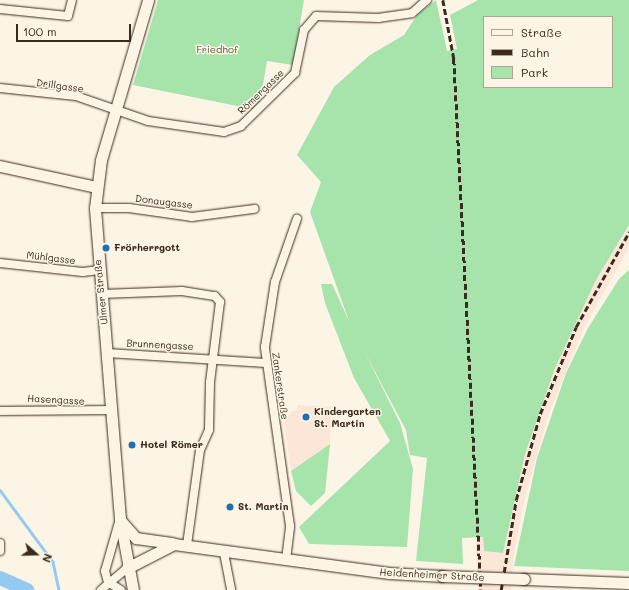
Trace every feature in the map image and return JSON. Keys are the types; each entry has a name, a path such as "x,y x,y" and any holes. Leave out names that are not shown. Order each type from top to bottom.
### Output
{"main road":[{"name":"Ulmer Straße","path":"133,590 127,568 120,519 95,208 96,187 115,110 148,0"},
{"path":"0,166 96,187"},
{"name":"Heidenheimer Straße","path":"120,519 136,538 188,545 236,555 389,574 629,583"},
{"path":"127,568 174,544"}],"street":[{"path":"0,9 68,16 72,0"},
{"name":"Römergasse","path":"115,110 148,121 214,131 241,126 295,73 304,30 316,16 378,18 412,13 427,0"},
{"name":"Drillgasse","path":"0,88 76,96 115,110"},
{"name":"Donaugasse","path":"95,208 192,217 254,209"},
{"name":"Zankerstraße","path":"286,560 290,526 266,363 267,317 297,219"},
{"name":"Mühlgasse","path":"0,263 83,272 99,270"},
{"path":"102,294 170,291 215,296 220,308 213,359 209,430 200,450 188,545"},
{"name":"Brunnengasse","path":"107,352 266,363"},
{"name":"Hasengasse","path":"0,410 111,410"},
{"path":"120,519 105,571 108,582 121,590"},
{"path":"0,543 0,551"},
{"path":"224,553 227,576 231,590"},
{"path":"101,590 108,582 127,568"}],"shaded area":[{"path":"462,141 484,551 503,553 525,454 555,368 596,280 629,226 629,247 583,330 548,416 524,502 514,554 511,590 478,590 455,142"},
{"path":"297,405 331,407 330,444 291,471 284,422 292,411 297,411"}],"green space":[{"name":"Friedhof","path":"158,0 304,0 293,65 267,61 260,103 252,109 133,85"},
{"path":"436,0 447,51 457,49 450,15 478,0 629,0 629,225 596,280 555,368 525,454 503,553 484,551 483,537 462,538 463,564 416,561 427,458 410,455 406,430 364,351 400,423 413,469 407,547 309,544 299,527 390,441 354,378 325,303 321,284 332,284 349,321 310,212 321,182 297,155 334,87 370,55 404,35 417,15"},
{"path":"629,270 629,571 514,566 537,458 566,373 588,328 619,279"},
{"path":"330,444 325,493 311,506 296,491 291,471"}],"waterway":[{"path":"0,490 53,562 59,590"},
{"path":"0,578 27,590"}],"railway":[{"path":"443,0 454,59 481,590"},
{"path":"501,590 516,500 540,414 576,327 629,232"}],"place":[{"name":"Frörherrgott","path":"106,248"},
{"name":"Kindergarten St. Martin","path":"306,417"},
{"name":"Hotel Römer","path":"132,445"},
{"name":"St. Martin","path":"230,507"}]}
